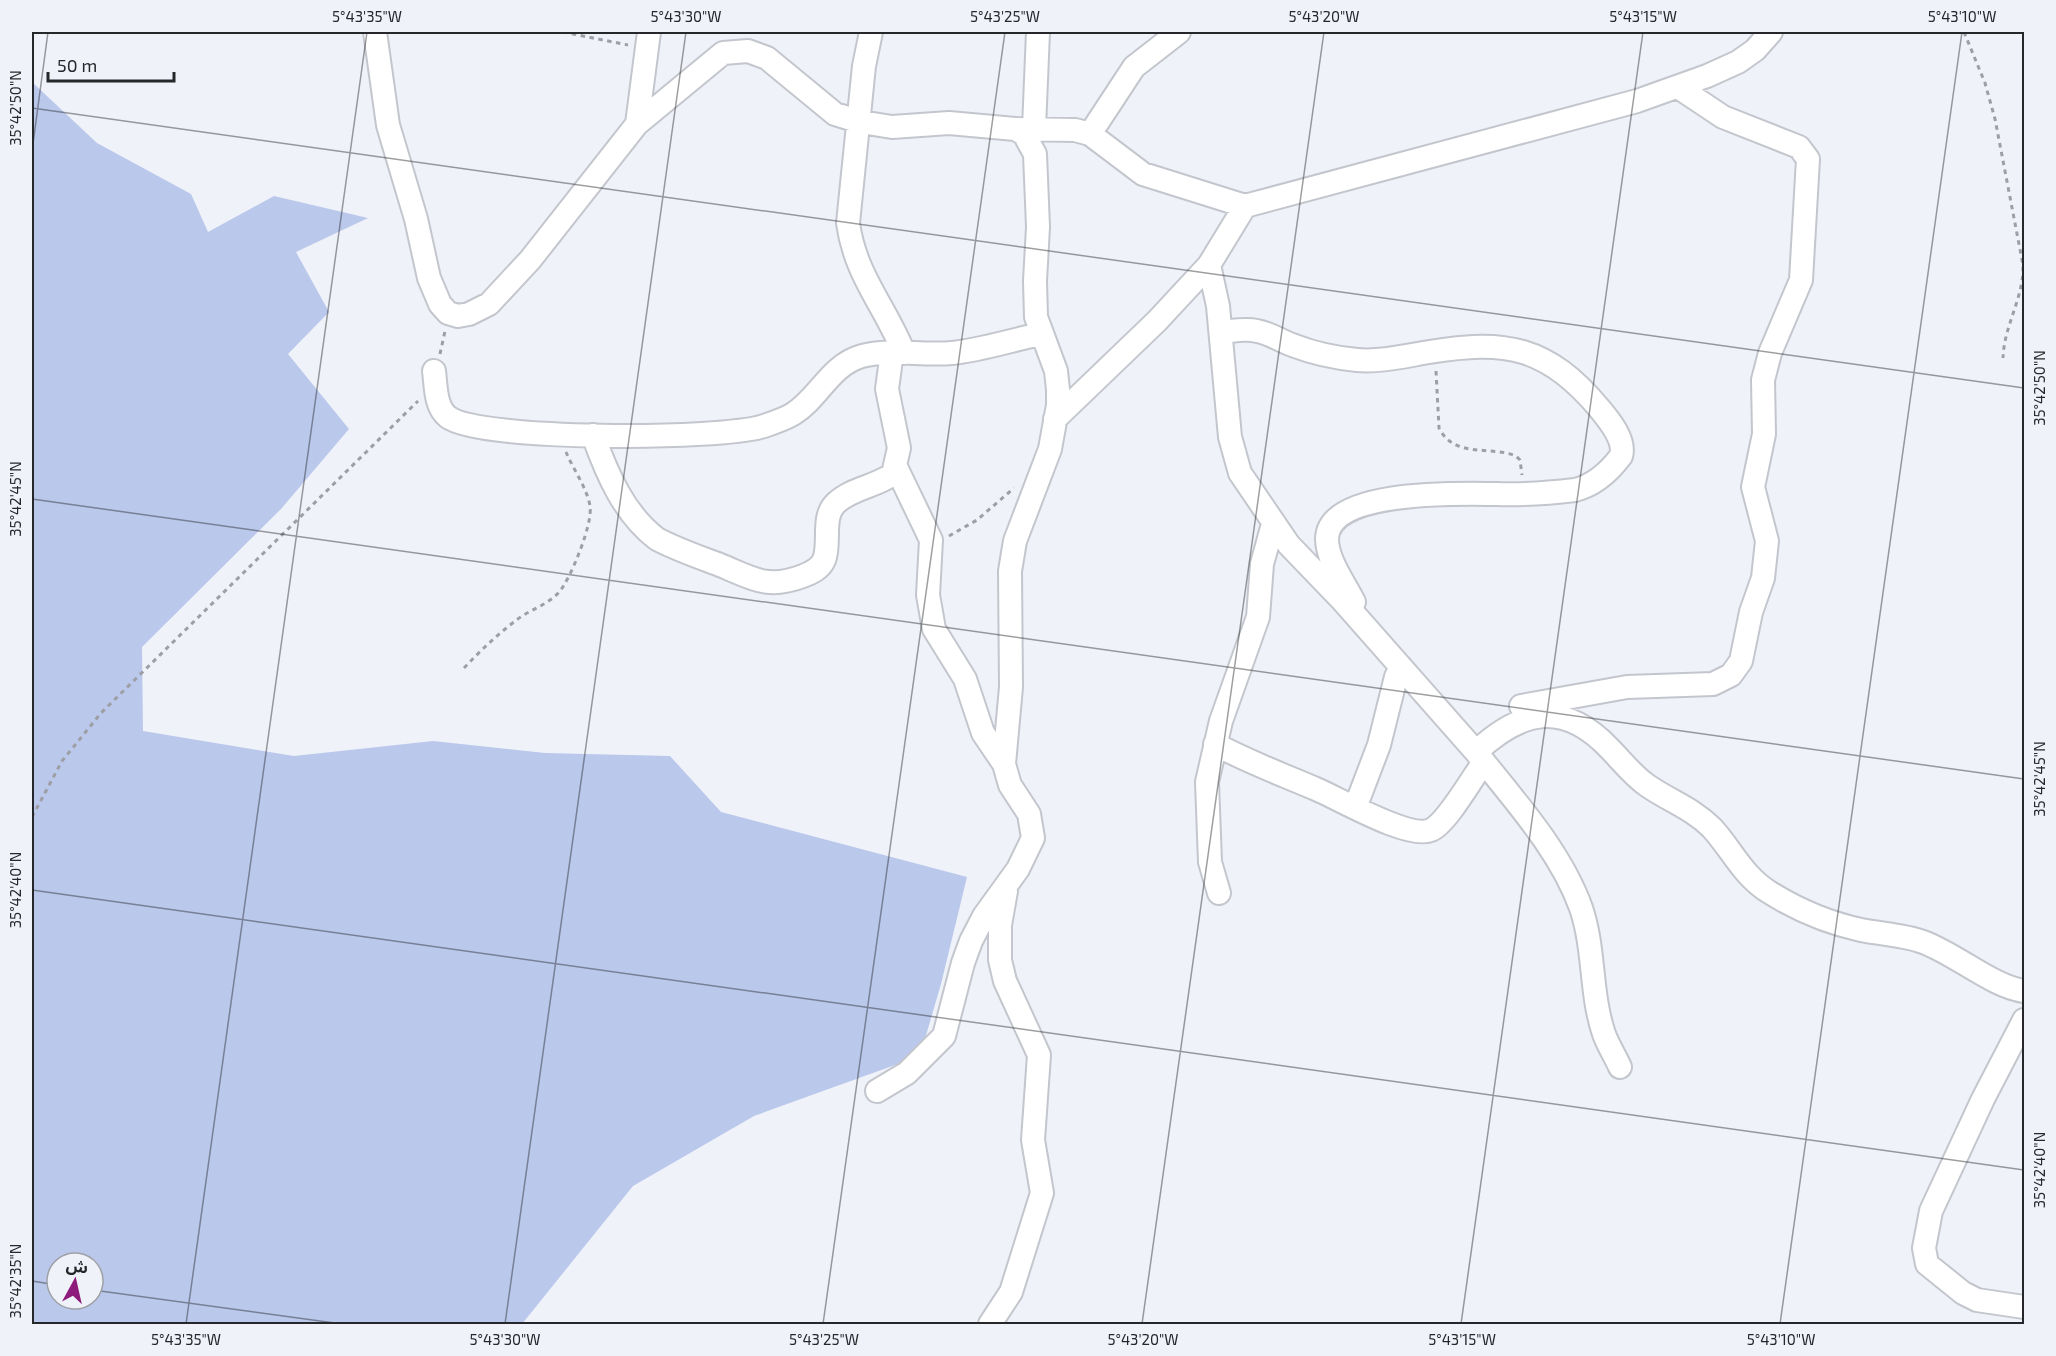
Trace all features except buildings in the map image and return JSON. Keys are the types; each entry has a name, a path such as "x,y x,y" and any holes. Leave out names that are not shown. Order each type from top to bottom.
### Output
{"street":[{"path":"375,32 388,124 416,219 429,278 435,296 448,313 458,316 480,310 506,288 637,124 711,60 723,53 740,50 767,58 835,114 861,123 913,127 968,123 1075,130 1090,134 1143,174 1245,206 1552,125 1678,87 1738,62 1755,50 1771,32"},
{"path":"593,435 603,463 623,500 644,529 676,549 744,578 763,582 792,580 820,566 827,548 828,521 835,504 854,492 893,474 899,448 898,434 886,389 898,352 886,314 861,275 850,240 850,200 861,123 864,66 872,32"},
{"path":"1004,764 1011,687 1012,555 1050,449 1058,405 1056,371 1041,334 1035,301 1038,227 1035,154 1024,134 1038,32"},
{"path":"1090,134 1134,67 1179,32"},
{"path":"637,124 648,42"},
{"path":"1215,744 1253,765 1318,790 1387,822 1425,832 1434,829 1443,820 1484,751 1497,724 1505,714 1516,707 1627,687 1713,684 1723,680 1738,668 1744,652 1751,612 1763,578 1767,541 1754,487 1764,434 1763,380 1770,353 1801,280 1808,159 1799,147 1723,117 1678,87"},
{"path":"1055,419 1157,321 1209,265 1245,206"},
{"path":"1209,265 1221,332 1230,437 1240,473 1289,545 1401,667 1484,751 1561,867 1580,907 1590,942 1604,1034 1620,1067"},
{"path":"1221,332 1257,331 1302,348 1354,360 1385,360 1432,352 1496,347 1525,351 1565,373 1612,425 1623,451 1604,475 1585,488 1523,493 1406,495 1354,509 1332,526 1327,540 1332,559 1376,639"},
{"path":"434,371 437,400 448,417 484,429 593,435 700,434 763,427 794,414 842,365 859,357 898,352 952,353 1041,334"},
{"path":"877,1091 907,1073 944,1036 971,941 984,916 1025,857 1034,830 1026,807 1010,785 1004,764 983,733 964,679 934,629 928,595 931,543 896,467"},
{"path":"1219,893 1210,862 1207,782 1215,744 1258,617 1262,564 1273,524"},
{"path":"1355,808 1379,745 1396,678 1401,667"},
{"path":"1484,751 1508,725 1548,715 1567,719 1590,730 1648,787 1693,811 1713,830 1739,867 1769,892 1832,922 1920,941 1969,964 1999,984 2025,992"},
{"path":"990,1324 1011,1292 1042,1193 1033,1140 1039,1055 1037,1045 1005,981 1000,960 1001,917 1007,884"},
{"path":"2025,1020 1983,1099 1931,1211 1924,1248 1927,1264 1963,1293 1977,1300 2025,1307"}],"path":[{"path":"518,32 527,32"},
{"path":"563,32 648,42"},
{"path":"1964,32 1985,83 1995,119 2023,265 2023,283 2005,334 2003,358"},
{"path":"32,817 62,761 86,729 417,402 434,371 448,313"},
{"path":"1432,352 1437,378 1439,428 1443,436 1457,446 1516,456 1522,464 1523,493"},
{"path":"464,668 495,637 561,590 584,542 591,518 590,506 558,434"},
{"path":"931,543 958,532 977,520 1022,482"}],"shaded area":[{"path":"32,82 97,143 191,194 208,232 274,196 368,218 296,252 329,312 288,354 349,429 281,509 142,647 143,731 294,756 433,741 545,753 670,756 721,812 967,877 941,984 920,1056 754,1116 633,1186 522,1324 32,1324"}]}
